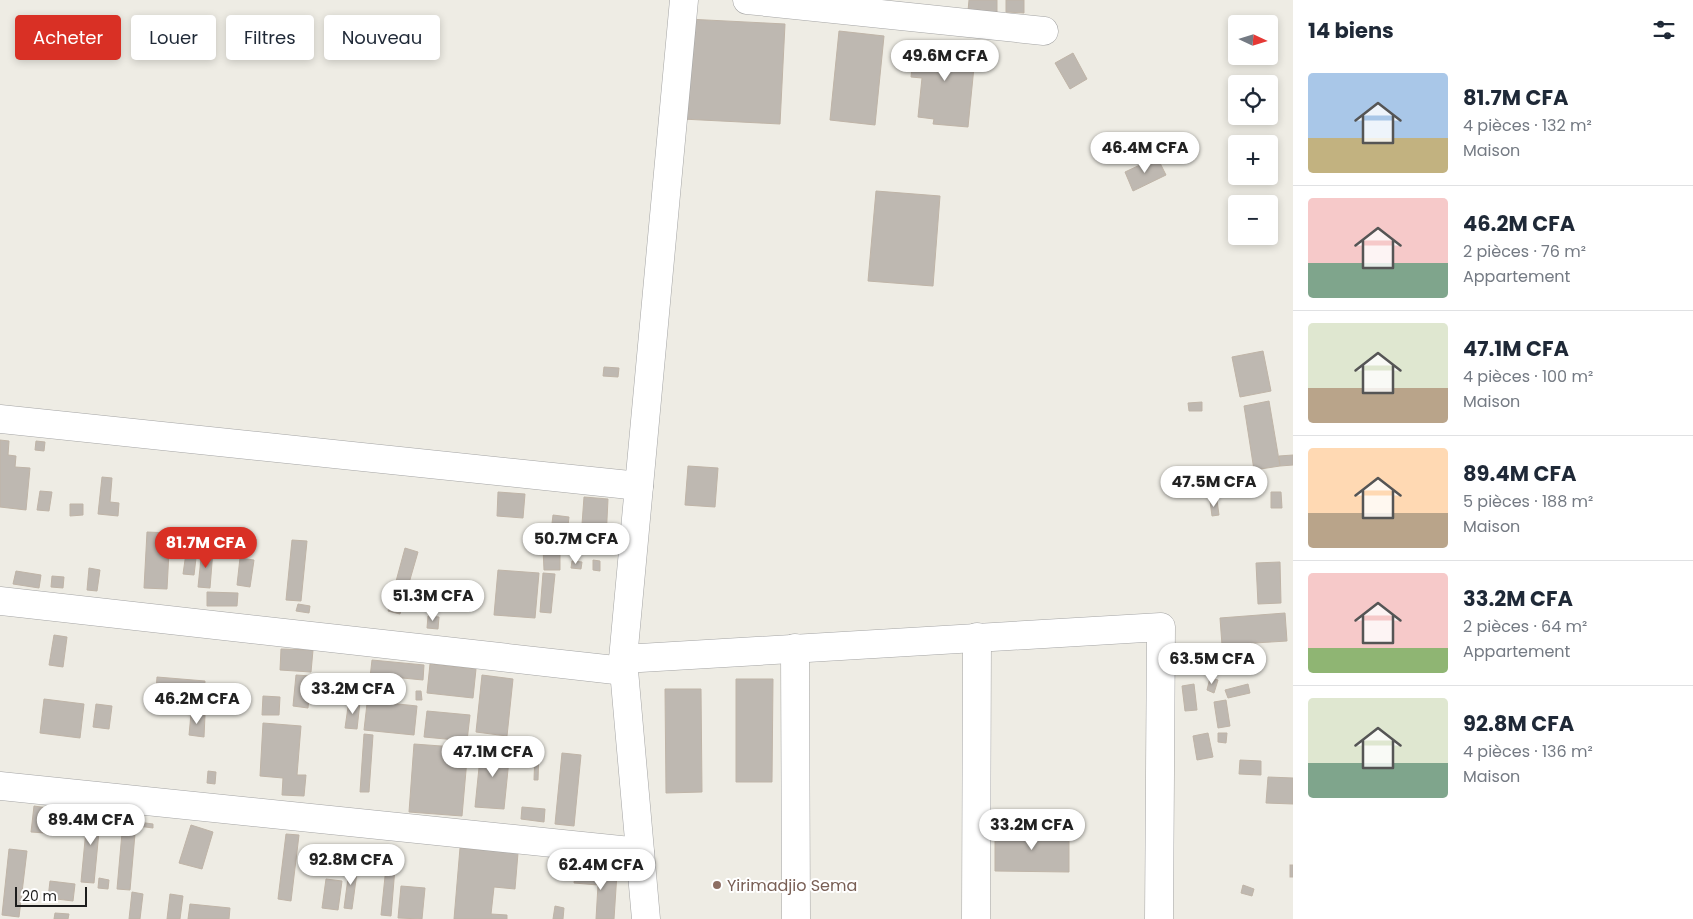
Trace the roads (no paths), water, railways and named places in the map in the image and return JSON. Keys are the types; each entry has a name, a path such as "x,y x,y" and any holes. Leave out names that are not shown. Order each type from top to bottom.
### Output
{"street":[{"path":"656,919 646,919 624,665 684,0"},
{"path":"747,0 1044,31"},
{"path":"0,419 639,486"},
{"path":"0,601 624,665 795,648 1161,627 1160,919"},
{"path":"976,919 977,637"},
{"path":"795,648 796,919"},
{"path":"0,786 640,852"}],"place":[{"name":"Yirimadjio Sema","path":"717,885"}]}
